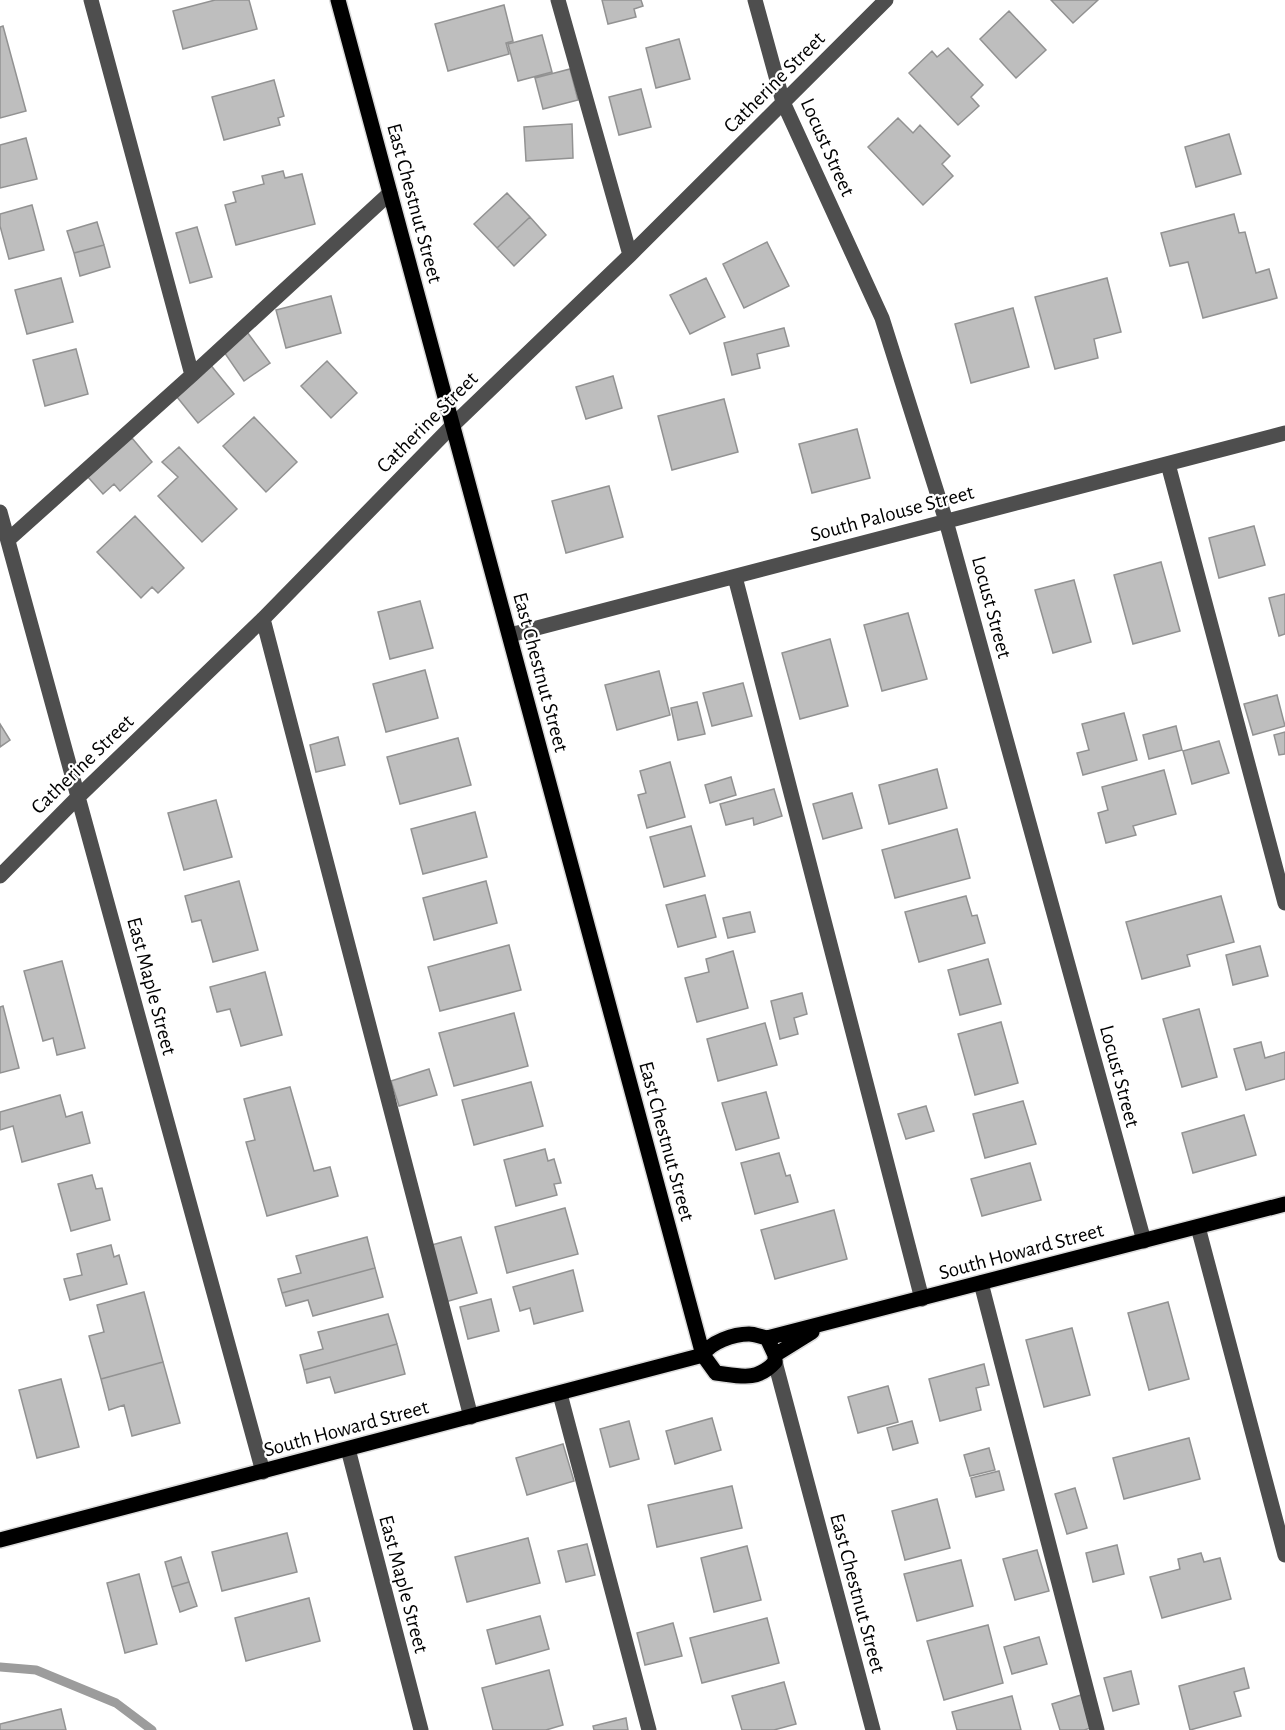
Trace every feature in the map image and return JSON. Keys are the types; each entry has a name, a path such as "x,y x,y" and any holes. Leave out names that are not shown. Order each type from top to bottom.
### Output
{"main road":[{"name":"East Chestnut Street","path":"338,0 703,1355"},
{"name":"South Howard Street","path":"0,1540 703,1355 707,1348 734,1336 750,1334 767,1338 1285,1204"},
{"path":"703,1355 716,1373 754,1377 768,1370 775,1358 824,1324"},
{"path":"767,1338 775,1358"}],"street":[{"path":"92,0 192,375"},
{"path":"558,0 630,255"},
{"name":"Locust Street","path":"755,0 783,102 882,318 946,520 1144,1241"},
{"name":"Catherine Street","path":"0,876 263,618 453,425 630,255 886,0"},
{"path":"8,540 390,193"},
{"name":"South Palouse Street","path":"510,635 1285,433"},
{"path":"1168,464 1285,903"},
{"name":"East Maple Street","path":"0,512 263,1472"},
{"path":"735,577 922,1299"},
{"path":"263,618 471,1417"},
{"path":"1198,1227 1285,1555"},
{"path":"981,1284 1097,1730"},
{"name":"East Chestnut Street","path":"775,1358 873,1730"},
{"path":"560,1394 649,1730"},
{"name":"East Maple Street","path":"348,1449 421,1730"}],"building":[{"path":"215,0 249,0 257,29 183,49 173,11"},
{"path":"602,0 641,0 643,6 634,9 636,17 608,24"},
{"path":"1051,0 1098,0 1073,23"},
{"path":"504,5 513,41 506,43 509,54 448,71 435,24"},
{"path":"1009,11 1046,50 1016,78 980,39"},
{"path":"3,26 26,111 0,118 0,27"},
{"path":"542,35 552,72 518,81 508,44"},
{"path":"679,39 690,79 656,88 646,48"},
{"path":"948,48 983,85 971,97 979,106 958,125 909,73 932,51 937,57"},
{"path":"570,69 578,100 543,109 535,78"},
{"path":"274,80 284,116 278,118 280,125 224,140 212,97"},
{"path":"641,89 651,127 619,135 609,97"},
{"path":"898,118 913,133 920,125 950,156 942,164 953,176 923,205 868,147"},
{"path":"572,124 573,158 526,161 524,127"},
{"path":"1229,134 1241,174 1196,187 1185,147"},
{"path":"26,138 37,179 0,188 0,145"},
{"path":"283,171 285,178 302,174 315,224 236,245 225,205 236,202 233,192 264,184 262,176"},
{"path":"507,193 530,217 497,248 474,224"},
{"path":"32,205 44,250 9,259 0,226 0,214"},
{"path":"1234,214 1239,233 1245,232 1256,273 1269,269 1277,298 1203,318 1188,262 1170,266 1161,233"},
{"path":"530,217 546,235 514,266 497,248"},
{"path":"97,222 104,245 74,253 67,231"},
{"path":"197,227 212,277 190,283 176,233"},
{"path":"767,242 789,286 744,308 723,264"},
{"path":"104,245 110,267 80,276 74,253"},
{"path":"61,278 73,322 27,334 15,290"},
{"path":"706,278 725,317 690,334 670,295"},
{"path":"1107,278 1121,332 1094,339 1098,358 1055,369 1035,297"},
{"path":"331,296 341,333 286,348 276,310"},
{"path":"1013,308 1029,367 971,383 955,324"},
{"path":"784,328 789,346 757,354 760,368 732,375 724,343"},
{"path":"247,332 270,363 244,381 222,349"},
{"path":"76,349 88,394 45,406 33,360"},
{"path":"327,361 357,393 331,418 301,386"},
{"path":"209,363 234,394 198,423 173,392"},
{"path":"613,376 622,408 586,419 576,387"},
{"path":"724,399 738,452 672,470 658,416"},
{"path":"254,417 297,462 266,492 223,446"},
{"path":"857,429 870,478 812,493 799,444"},
{"path":"132,438 152,462 120,491 114,484 103,494 88,477"},
{"path":"179,447 237,509 202,542 158,496 178,477 162,462"},
{"path":"609,486 623,537 566,553 552,501"},
{"path":"135,516 184,568 158,593 152,587 141,598 97,552"},
{"path":"1254,526 1265,565 1219,578 1209,538"},
{"path":"1161,562 1180,631 1133,644 1114,575"},
{"path":"1074,580 1091,642 1053,653 1035,590"},
{"path":"1285,594 1285,634 1279,636 1269,598"},
{"path":"420,601 433,648 390,659 378,612"},
{"path":"908,613 927,679 882,691 864,625"},
{"path":"830,639 848,706 800,719 782,653"},
{"path":"425,670 438,718 386,732 373,684"},
{"path":"659,671 670,715 617,730 605,685"},
{"path":"743,683 752,716 712,726 703,693"},
{"path":"1277,695 1285,726 1253,735 1244,704"},
{"path":"697,702 705,734 678,740 671,708"},
{"path":"1124,713 1137,760 1083,775 1077,753 1089,750 1082,724"},
{"path":"0,724 10,740 0,747"},
{"path":"1176,726 1182,750 1149,759 1143,735"},
{"path":"1285,732 1285,754 1279,755 1274,735"},
{"path":"338,737 345,765 316,772 310,745"},
{"path":"458,738 471,785 400,804 387,757"},
{"path":"1219,741 1229,773 1192,784 1183,751"},
{"path":"670,762 685,817 647,828 638,795 646,793 640,771"},
{"path":"937,769 947,808 889,824 879,785"},
{"path":"1164,770 1176,814 1133,826 1136,835 1106,843 1098,813 1108,810 1102,787"},
{"path":"731,777 736,795 710,803 705,785"},
{"path":"774,789 782,816 754,825 753,818 726,825 720,804"},
{"path":"852,793 862,828 823,839 813,804"},
{"path":"216,800 232,857 184,870 168,813"},
{"path":"475,812 487,857 423,874 411,829"},
{"path":"691,826 705,876 664,887 650,837"},
{"path":"957,829 970,878 895,898 882,850"},
{"path":"239,881 258,950 213,962 201,920 192,922 185,896"},
{"path":"486,881 497,923 434,940 423,898"},
{"path":"705,895 716,937 678,947 666,905"},
{"path":"966,896 972,916 977,915 985,943 919,962 905,912"},
{"path":"1221,896 1234,942 1187,955 1190,966 1142,979 1126,922"},
{"path":"750,912 755,932 728,938 723,918"},
{"path":"509,945 521,990 440,1011 428,967"},
{"path":"1260,946 1268,976 1233,985 1226,955"},
{"path":"733,951 748,1008 697,1022 685,978 709,972 706,959"},
{"path":"988,959 1001,1004 960,1015 948,970"},
{"path":"62,961 85,1048 57,1055 53,1038 43,1041 24,971"},
{"path":"265,972 282,1035 241,1046 230,1009 217,1012 210,987"},
{"path":"802,993 807,1014 794,1018 798,1034 780,1039 771,1001"},
{"path":"3,1006 19,1068 0,1073 0,1007"},
{"path":"1199,1009 1217,1077 1182,1087 1163,1019"},
{"path":"514,1013 528,1066 454,1086 439,1033"},
{"path":"1001,1022 1018,1083 975,1095 958,1034"},
{"path":"765,1023 777,1065 718,1081 707,1039"},
{"path":"1261,1042 1265,1058 1285,1052 1285,1079 1246,1090 1234,1049"},
{"path":"429,1069 437,1095 399,1106 391,1081"},
{"path":"531,1082 543,1126 474,1145 462,1100"},
{"path":"290,1087 314,1171 330,1167 338,1196 267,1216 246,1142 255,1140 244,1099"},
{"path":"766,1092 779,1138 736,1150 722,1103"},
{"path":"60,1095 66,1117 82,1112 90,1143 22,1162 13,1126 0,1130 0,1112"},
{"path":"1023,1101 1036,1144 985,1158 973,1114"},
{"path":"926,1106 934,1131 906,1139 898,1114"},
{"path":"1244,1115 1256,1155 1193,1173 1182,1133"},
{"path":"545,1149 548,1161 554,1159 561,1183 554,1184 557,1195 516,1206 504,1160"},
{"path":"779,1153 786,1176 790,1175 798,1202 755,1214 741,1163"},
{"path":"1030,1163 1041,1200 982,1216 971,1179"},
{"path":"92,1175 96,1189 102,1188 110,1220 71,1231 58,1184"},
{"path":"565,1208 578,1254 507,1273 495,1227"},
{"path":"834,1210 847,1259 775,1279 761,1230"},
{"path":"367,1237 375,1268 282,1293 278,1279 301,1273 296,1256"},
{"path":"461,1237 477,1293 445,1302 428,1246"},
{"path":"111,1245 114,1257 119,1255 127,1284 70,1300 64,1279 82,1275 77,1254"},
{"path":"375,1268 383,1297 313,1316 308,1300 286,1306 282,1293"},
{"path":"573,1270 583,1311 534,1324 530,1308 520,1311 513,1287"},
{"path":"144,1292 163,1362 101,1379 89,1336 104,1332 97,1305"},
{"path":"491,1299 499,1331 468,1339 460,1307"},
{"path":"1168,1302 1189,1379 1149,1390 1128,1313"},
{"path":"388,1314 397,1344 304,1370 300,1355 323,1349 318,1332"},
{"path":"1072,1328 1090,1395 1044,1407 1026,1340"},
{"path":"397,1344 405,1374 335,1393 330,1377 307,1383 304,1370"},
{"path":"163,1362 180,1423 132,1436 124,1405 109,1410 101,1379"},
{"path":"984,1364 989,1385 976,1388 981,1410 940,1421 929,1379"},
{"path":"61,1379 79,1447 37,1458 19,1390"},
{"path":"888,1386 898,1422 858,1433 848,1397"},
{"path":"712,1418 721,1450 675,1464 666,1431"},
{"path":"629,1421 639,1459 610,1467 600,1429"},
{"path":"912,1421 918,1443 893,1450 887,1428"},
{"path":"1189,1438 1200,1479 1124,1499 1113,1458"},
{"path":"563,1444 574,1481 527,1495 516,1458"},
{"path":"989,1448 995,1470 970,1476 964,1455"},
{"path":"999,1471 1004,1490 976,1497 971,1478"},
{"path":"732,1486 742,1528 657,1547 648,1505"},
{"path":"1075,1488 1087,1528 1067,1534 1055,1494"},
{"path":"937,1499 950,1548 905,1560 892,1511"},
{"path":"287,1533 297,1572 222,1591 212,1552"},
{"path":"528,1538 540,1583 467,1602 455,1557"},
{"path":"587,1544 595,1575 566,1582 558,1551"},
{"path":"1117,1545 1124,1574 1093,1582 1086,1553"},
{"path":"747,1546 761,1600 714,1612 701,1558"},
{"path":"1037,1550 1049,1591 1015,1600 1003,1559"},
{"path":"1201,1553 1204,1562 1220,1558 1231,1599 1162,1618 1150,1577 1180,1569 1178,1559"},
{"path":"181,1557 189,1582 172,1587 165,1562"},
{"path":"961,1560 973,1606 917,1621 904,1574"},
{"path":"139,1574 157,1644 125,1653 107,1583"},
{"path":"189,1582 197,1606 180,1612 172,1587"},
{"path":"309,1598 320,1641 246,1661 235,1618"},
{"path":"540,1616 549,1649 496,1664 487,1630"},
{"path":"767,1618 779,1663 702,1683 690,1638"},
{"path":"673,1623 682,1656 645,1665 637,1633"},
{"path":"988,1625 1003,1683 944,1700 927,1641"},
{"path":"1039,1637 1047,1664 1012,1674 1004,1647"},
{"path":"1244,1668 1249,1688 1234,1692 1241,1716 1190,1730 1179,1686"},
{"path":"549,1670 563,1725 546,1730 493,1730 482,1688"},
{"path":"1131,1671 1139,1704 1113,1711 1104,1678"},
{"path":"784,1682 796,1724 774,1730 742,1730 732,1696"},
{"path":"1081,1695 1091,1728 1060,1730 1052,1704"},
{"path":"1012,1696 1021,1730 957,1730 952,1712"},
{"path":"61,1709 66,1730 0,1730 0,1724"},
{"path":"626,1718 628,1730 594,1730 593,1726"}],"waterway":[{"path":"0,1667 36,1670 116,1703 152,1730"}]}
